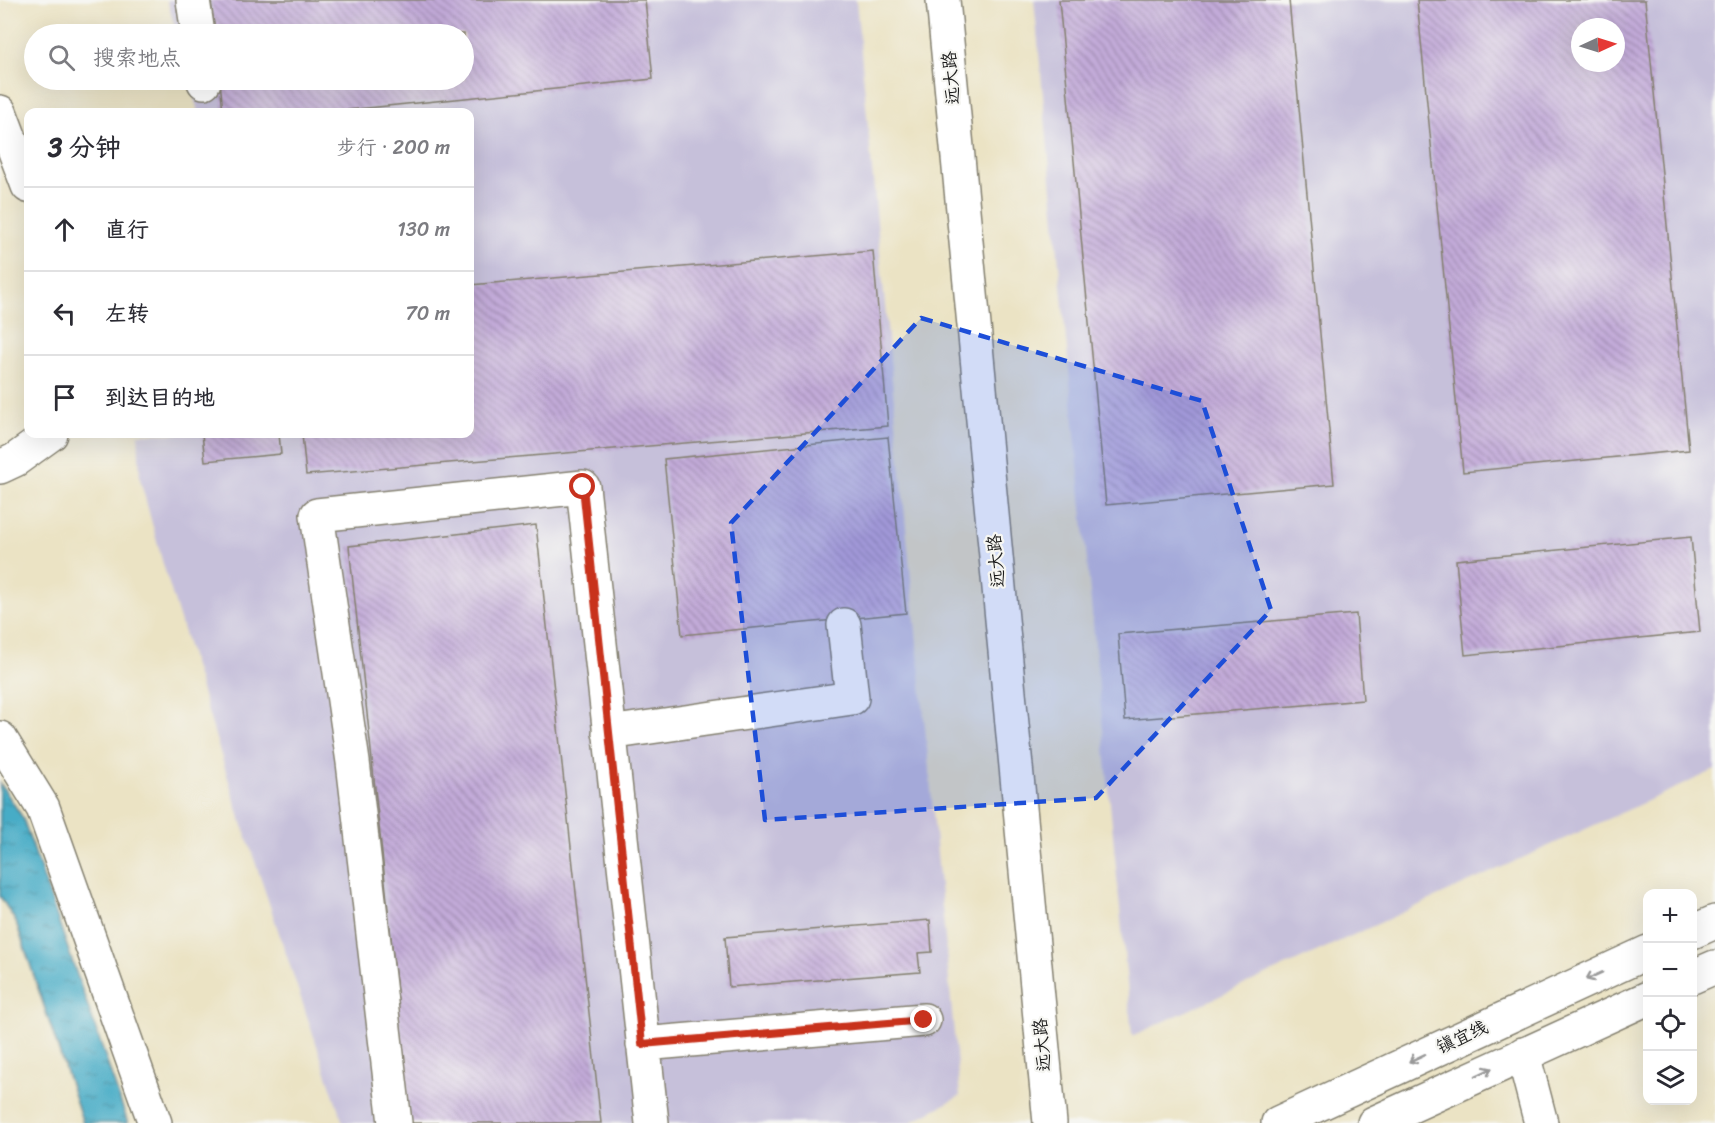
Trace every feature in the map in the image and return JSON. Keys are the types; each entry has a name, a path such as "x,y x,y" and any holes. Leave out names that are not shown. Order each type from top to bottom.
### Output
{"street":[{"path":"193,0 197,24"},
{"name":"远大路","path":"943,0 1050,1123"},
{"path":"0,112 24,175"},
{"path":"0,467 15,460 45,438"},
{"path":"395,1123 353,762 317,514 583,487 652,1123"},
{"path":"609,733 852,698 844,625"},
{"path":"0,738 44,808 155,1123"},
{"path":"1697,930 1715,922"},
{"name":"镇宜线","path":"1278,1123 1643,954"},
{"path":"1697,975 1715,967"},
{"path":"1374,1123 1643,1000"},
{"path":"642,1044 924,1020"},
{"path":"1523,1054 1541,1123"}],"highlighted area":[{"path":"921,318 1202,401 1271,610 1096,798 765,820 731,523"}],"shaded area":[{"path":"167,0 856,0 960,1096 909,1123 343,1123 238,811 163,564 140,479 138,438 474,438 474,108 197,108 192,90 474,90 474,24 174,24"},
{"path":"1034,0 1715,0 1715,770 1132,1036"}],"water":[{"path":"0,783 23,818 128,1123 83,1123 16,922 0,896"}],"building":[{"path":"211,0 645,0 653,79 367,108 223,108 221,90 474,90 474,24 214,24"},
{"path":"1059,0 1289,0 1334,484 1106,505"},
{"path":"1417,0 1645,0 1689,450 1463,472"},
{"path":"873,251 888,426 306,475 302,438 474,438 474,285"},
{"path":"888,437 906,613 682,635 664,459"},
{"path":"202,438 279,438 281,454 205,461"},
{"path":"536,525 601,1123 411,1123 349,546"},
{"path":"1691,537 1700,632 1465,655 1456,560"},
{"path":"1356,614 1363,700 1125,720 1118,634"},
{"path":"930,920 932,952 918,953 920,972 729,987 725,937"}],"route":[{"path":"583,487 642,1044 924,1020"}]}
